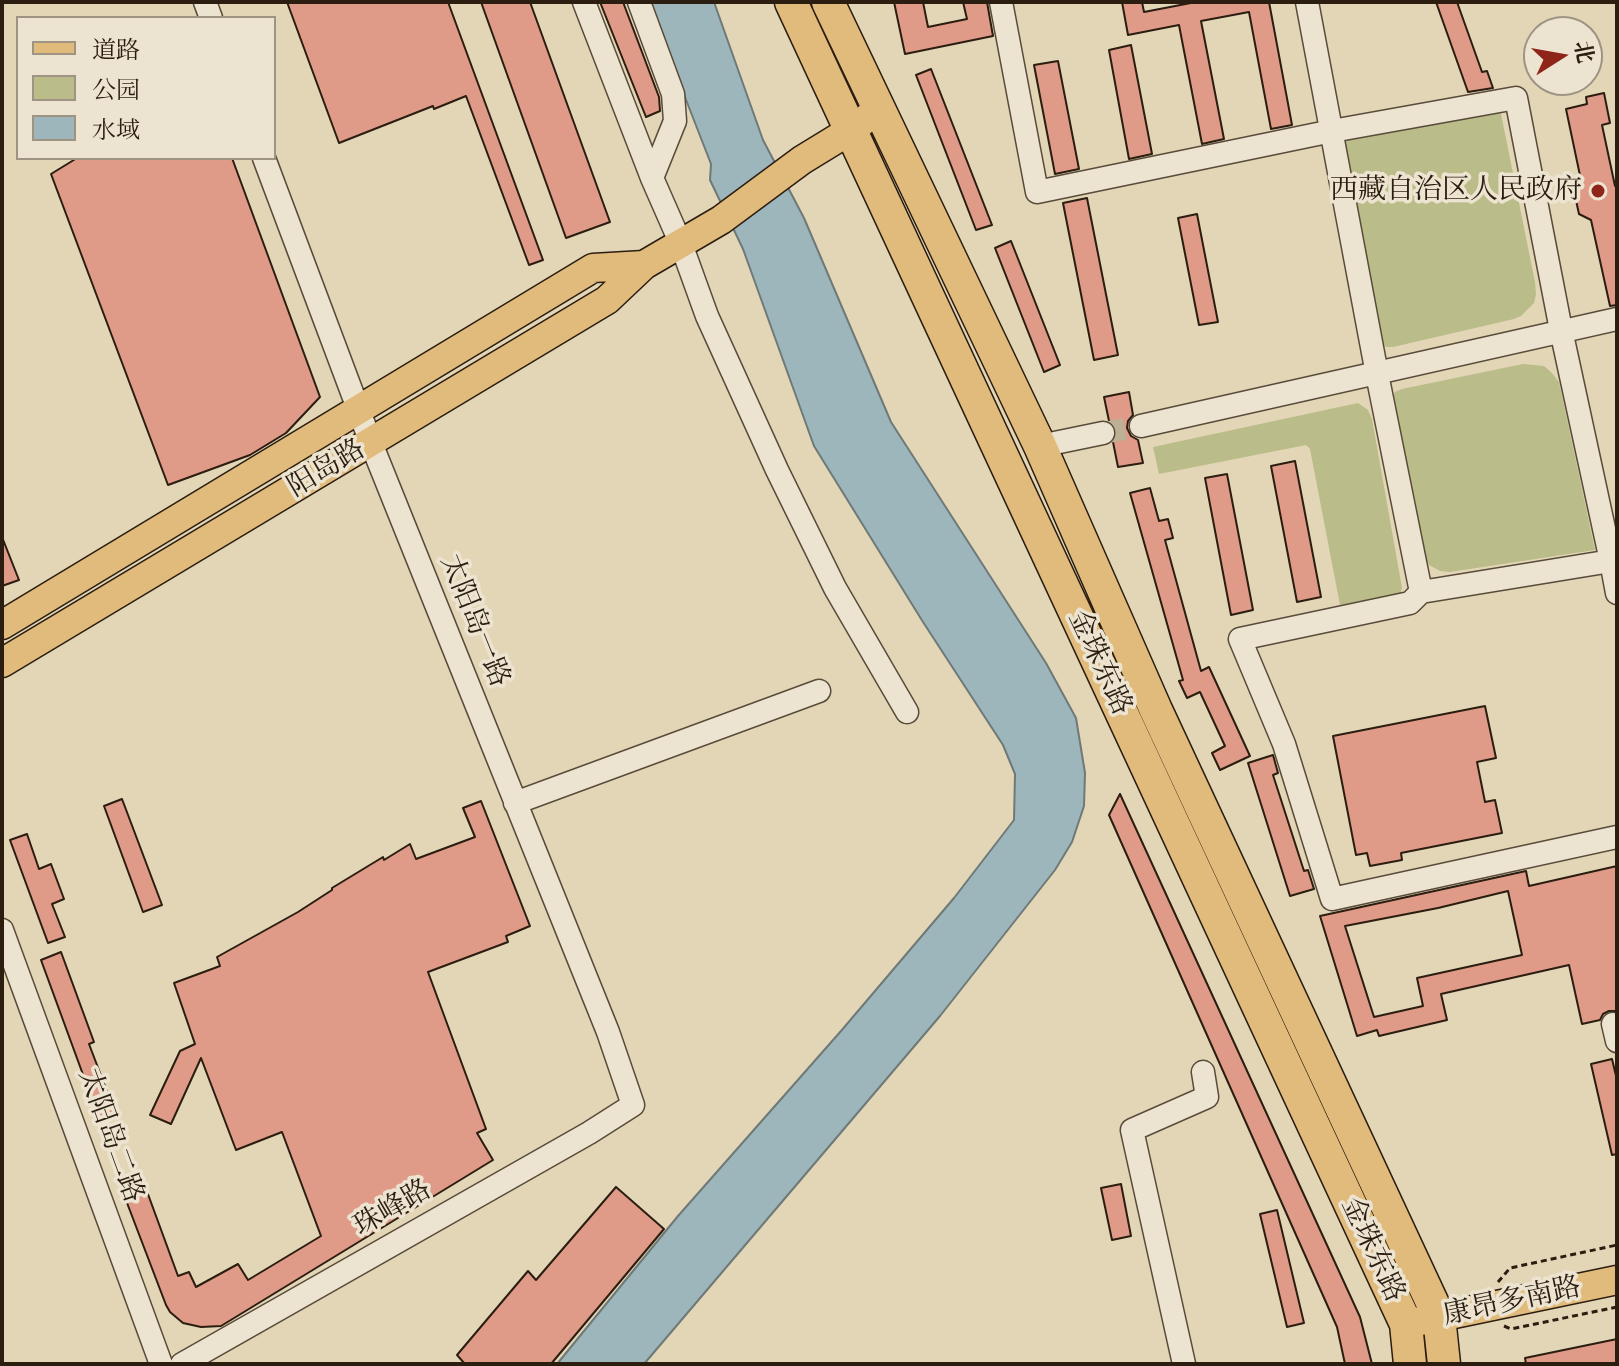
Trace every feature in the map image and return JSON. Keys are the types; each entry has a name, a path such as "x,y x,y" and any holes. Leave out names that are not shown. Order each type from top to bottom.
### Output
{"highway":[{"name":"金珠东路","path":"791,2 1406,1324 1410,1364"},
{"name":"金珠东路","path":"828,2 1040,446 1156,710 1439,1317 1444,1364"}],"main road":[{"name":"阳岛路","path":"2,663 607,300 644,265 721,220 802,160 879,109"},
{"name":"阳岛路","path":"2,625 593,268 644,265"},
{"name":"康昂多南路","path":"1406,1324 1617,1280"}],"street":[{"path":"584,2 707,316 777,470 835,588 907,712"},
{"path":"639,2 673,94 675,121 652,178"},
{"path":"1001,2 1037,192 1332,131 1516,98 1561,330 1614,561 1617,593"},
{"path":"1307,2 1421,592"},
{"name":"太阳岛一路","path":"265,160 371,443 608,1032 633,1105"},
{"path":"1141,426 1617,319"},
{"path":"1040,446 1103,433"},
{"path":"1614,561 1421,592 1410,603 1240,639 1284,744 1332,899 1617,837"},
{"path":"515,803 819,691"},
{"name":"太阳岛二路","path":"2,930 161,1364"},
{"path":"1184,1364 1132,1130 1207,1097 1203,1072"},
{"name":"珠峰路","path":"182,1364 633,1105"}],"path":[{"path":"1476,1309 1510,1268 1617,1245"}],"green space":[{"path":"1500,109 1535,282 1534,303 1514,319 1386,347 1380,339 1344,142 1350,138"},
{"path":"1523,364 1544,366 1559,382 1595,550 1440,571 1429,565 1424,555 1392,397 1402,389"},
{"path":"1358,403 1368,410 1372,419 1402,588 1400,595 1340,605 1310,449 1306,445 1159,474 1153,447"}],"water":[{"path":"648,2 714,2 763,140 804,218 891,422 1046,663 1076,718 1085,773 1084,806 1072,842 1055,870 940,1016 644,1364 557,1364 678,1216 954,898 1014,820 1015,774 1003,745 814,446 743,249 710,180 711,164"}],"building":[{"path":"287,2 448,2 543,260 529,265 466,96 339,143"},
{"path":"481,2 530,2 610,222 566,238"},
{"path":"600,2 623,2 659,97 660,111 646,117"},
{"path":"894,2 923,2 928,27 967,19 963,2 987,2 993,36 905,54"},
{"path":"1122,2 1142,2 1144,12 1196,2 1269,2 1292,125 1271,129 1249,12 1201,21 1224,139 1202,144 1179,25 1128,35"},
{"path":"1436,2 1457,2 1482,72 1487,71 1493,88 1468,92"},
{"path":"1131,45 1152,154 1129,159 1109,50"},
{"path":"1058,61 1079,169 1055,174 1034,65"},
{"path":"931,69 992,225 976,230 916,75"},
{"name":"西藏自治区人民政府","path":"1603,93 1610,123 1602,125 1617,185 1617,305 1610,306 1591,220 1579,214 1575,196 1582,185 1566,109 1587,104 1586,97 1603,96"},
{"path":"74,160 233,160 320,397 286,433 250,455 168,485 51,174"},
{"path":"1087,198 1118,355 1094,360 1063,203"},
{"path":"1197,214 1218,322 1199,325 1178,218"},
{"path":"1011,241 1060,365 1044,372 995,248"},
{"path":"1129,392 1133,415 1127,428 1131,436 1138,440 1143,463 1118,467 1113,442 1117,431 1109,421 1104,397"},
{"path":"1295,461 1321,597 1297,602 1271,466"},
{"path":"1227,474 1253,610 1231,615 1205,478"},
{"path":"1150,488 1159,521 1168,519 1173,538 1165,540 1201,671 1209,667 1250,756 1220,770 1212,753 1225,746 1200,692 1187,698 1179,681 1183,680 1130,493"},
{"path":"2,537 19,580 2,586"},
{"path":"1485,706 1496,758 1477,762 1485,802 1495,800 1502,833 1401,853 1402,860 1370,866 1367,853 1356,855 1333,736"},
{"path":"1273,755 1278,773 1273,775 1304,871 1308,870 1314,889 1290,896 1248,763"},
{"path":"1120,794 1360,1317 1372,1364 1345,1364 1337,1327 1109,815"},
{"path":"122,799 162,905 143,912 104,806"},
{"path":"481,801 530,926 506,936 508,942 428,972 486,1129 477,1133 493,1160 221,1326 201,1327 183,1323 166,1305 124,1195 145,1186 178,1276 189,1272 196,1287 238,1264 248,1280 321,1236 282,1132 236,1150 201,1058 171,1124 150,1115 180,1051 195,1044 174,983 220,966 217,957 298,912 383,857 384,860 410,844 416,859 475,837 463,808"},
{"path":"27,834 39,869 51,864 64,899 52,904 65,937 48,943 10,840"},
{"path":"1617,866 1617,1011 1609,1011 1600,1020 1582,1024 1569,965 1441,994 1447,1020 1379,1036 1377,1030 1357,1036 1320,916 1526,871 1529,886","holes":["1508,891 1522,955 1417,978 1423,1006 1374,1017 1345,926"]},
{"path":"61,952 94,1042 89,1044 116,1115 100,1121 41,960"},
{"path":"1612,1059 1617,1080 1617,1154 1612,1155 1591,1064"},
{"path":"1121,1184 1131,1236 1112,1240 1101,1188"},
{"path":"616,1187 664,1229 551,1364 465,1364 457,1355 528,1271 536,1280"},
{"path":"1277,1210 1304,1323 1287,1327 1260,1214"},
{"path":"1617,1339 1617,1364 1526,1364 1525,1358"}],"tunnel":[{"path":"1103,433 1141,426"}],"place":[{"name":"西藏自治区人民政府","path":"1598,191"}]}
